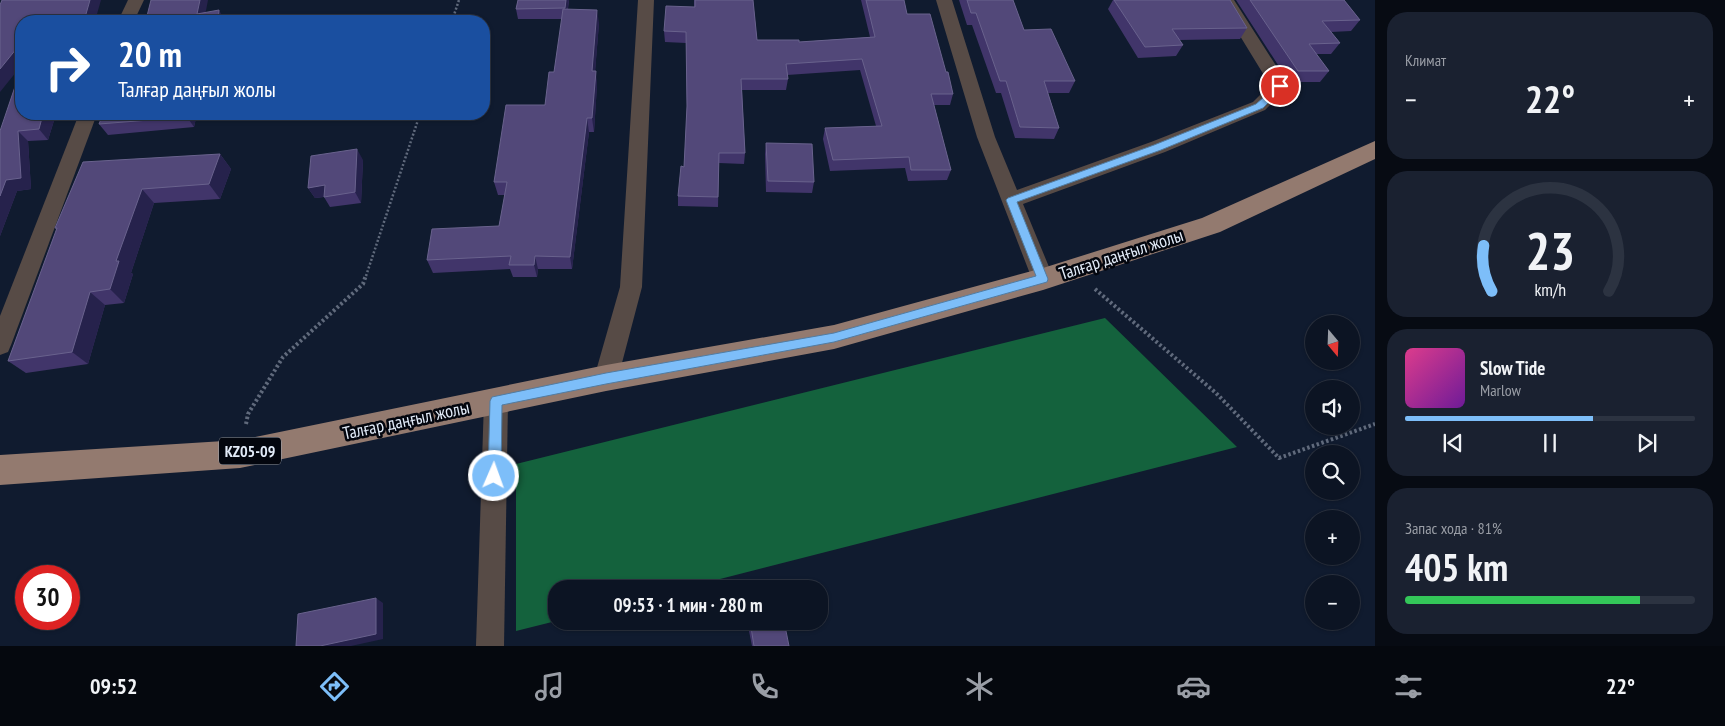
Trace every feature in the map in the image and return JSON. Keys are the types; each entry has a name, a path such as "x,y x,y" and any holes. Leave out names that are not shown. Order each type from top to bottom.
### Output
{"main road":[{"name":"Талғар даңғыл жолы","path":"0,470 240,454 606,378 834,337 1043,279 1211,225 1375,149"}],"street":[{"path":"129,15 136,0"},
{"path":"606,378 631,287 646,0"},
{"path":"944,0 986,137 1043,279"},
{"path":"1012,200 1158,147 1260,106 1280,86 1226,0"},
{"path":"0,345 86,120"},
{"path":"490,646 496,401"}],"path":[{"path":"454,15 459,0"},
{"path":"240,454 248,414 283,356 363,284 418,120"},
{"path":"1072,269 1216,393 1279,458 1375,424"}],"green space":[{"path":"1105,318 1237,447 716,580 548,580 548,623 516,631 516,464"}],"building":[{"path":"2,0 90,0 86,15 15,15 15,50 0,69 0,5"},
{"path":"151,0 200,0 197,14 219,10 219,15 147,15"},
{"path":"518,0 566,0 565,8 516,9"},
{"path":"695,0 753,0 757,40 799,40 799,42 875,37 866,0 904,0 907,14 930,14 953,94 931,94 951,170 911,170 909,157 833,160 825,128 882,126 862,59 786,64 788,79 741,79 745,153 719,153 718,197 678,196 681,166 684,167 687,106 686,32 664,31 666,6 695,7"},
{"path":"967,0 1013,0 1024,30 1051,29 1075,81 1044,81 1059,128 1020,127 1006,81 1000,81 976,13 971,13"},
{"path":"1114,0 1230,0 1247,28 1172,29 1183,45 1145,47"},
{"path":"1250,0 1344,0 1360,20 1322,21 1340,43 1309,44 1329,71 1298,71"},
{"path":"563,9 597,10 592,71 596,71 592,118 587,118 570,257 535,256 534,265 509,265 511,256 427,260 432,229 499,226 507,182 494,182 506,105 545,105 549,72 554,72"},
{"path":"15,87 15,120 41,120 39,129 18,131 21,178 6,180 0,196 0,131"},
{"path":"101,120 149,120 99,124"},
{"path":"766,143 812,144 814,182 768,181"},
{"path":"357,149 355,192 324,197 325,185 308,188 311,156"},
{"path":"220,154 209,184 142,189 116,261 119,261 110,289 90,292 72,352 8,361 57,228 55,228 83,162"},
{"path":"376,598 376,634 320,646 296,646 298,614"},
{"path":"751,630 786,630 789,646 754,646"}],"route":[{"path":"494,476 496,401 606,378 834,337 1043,279 1012,200 1046,190 1260,106 1280,86"}]}
